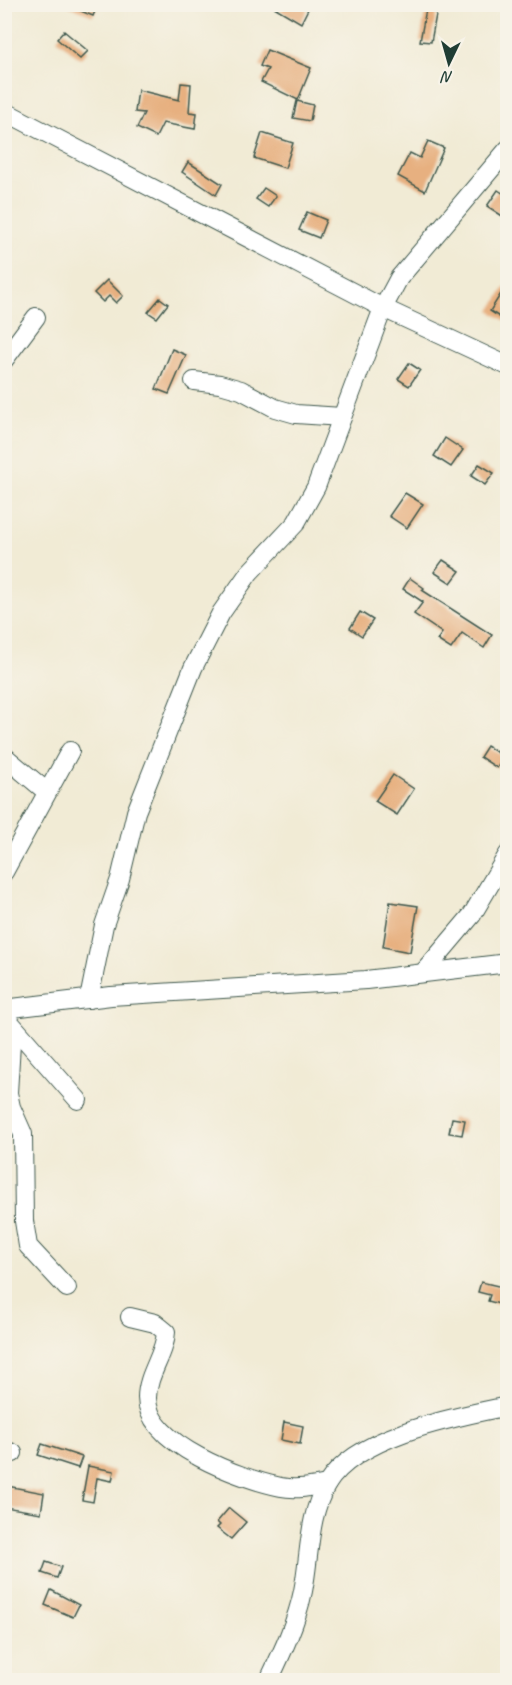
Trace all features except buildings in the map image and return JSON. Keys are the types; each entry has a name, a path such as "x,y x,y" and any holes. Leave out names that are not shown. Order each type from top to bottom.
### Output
{"street":[{"path":"4,111 383,308 507,366"},
{"path":"89,999 104,925 120,879 136,812 189,678 221,613 249,573 296,523 316,487 383,308 399,278 507,149"},
{"path":"4,360 36,317"},
{"path":"194,381 220,384 241,390 275,408 297,414 342,417"},
{"path":"4,872 70,751"},
{"path":"4,756 47,792"},
{"path":"423,973 472,915 507,854"},
{"path":"4,1009 89,999 366,980 507,963"},
{"path":"8,1021 78,1100"},
{"path":"8,1021 8,1092 11,1107 23,1134 24,1221 28,1246 67,1288"},
{"path":"130,1317 155,1323 166,1332 166,1340 150,1377 147,1398 151,1419 168,1437 198,1456 249,1478 283,1487 304,1488 327,1484"},
{"path":"269,1680 281,1655 303,1593 312,1530 327,1484 337,1472 367,1450 409,1430 507,1406"}]}
